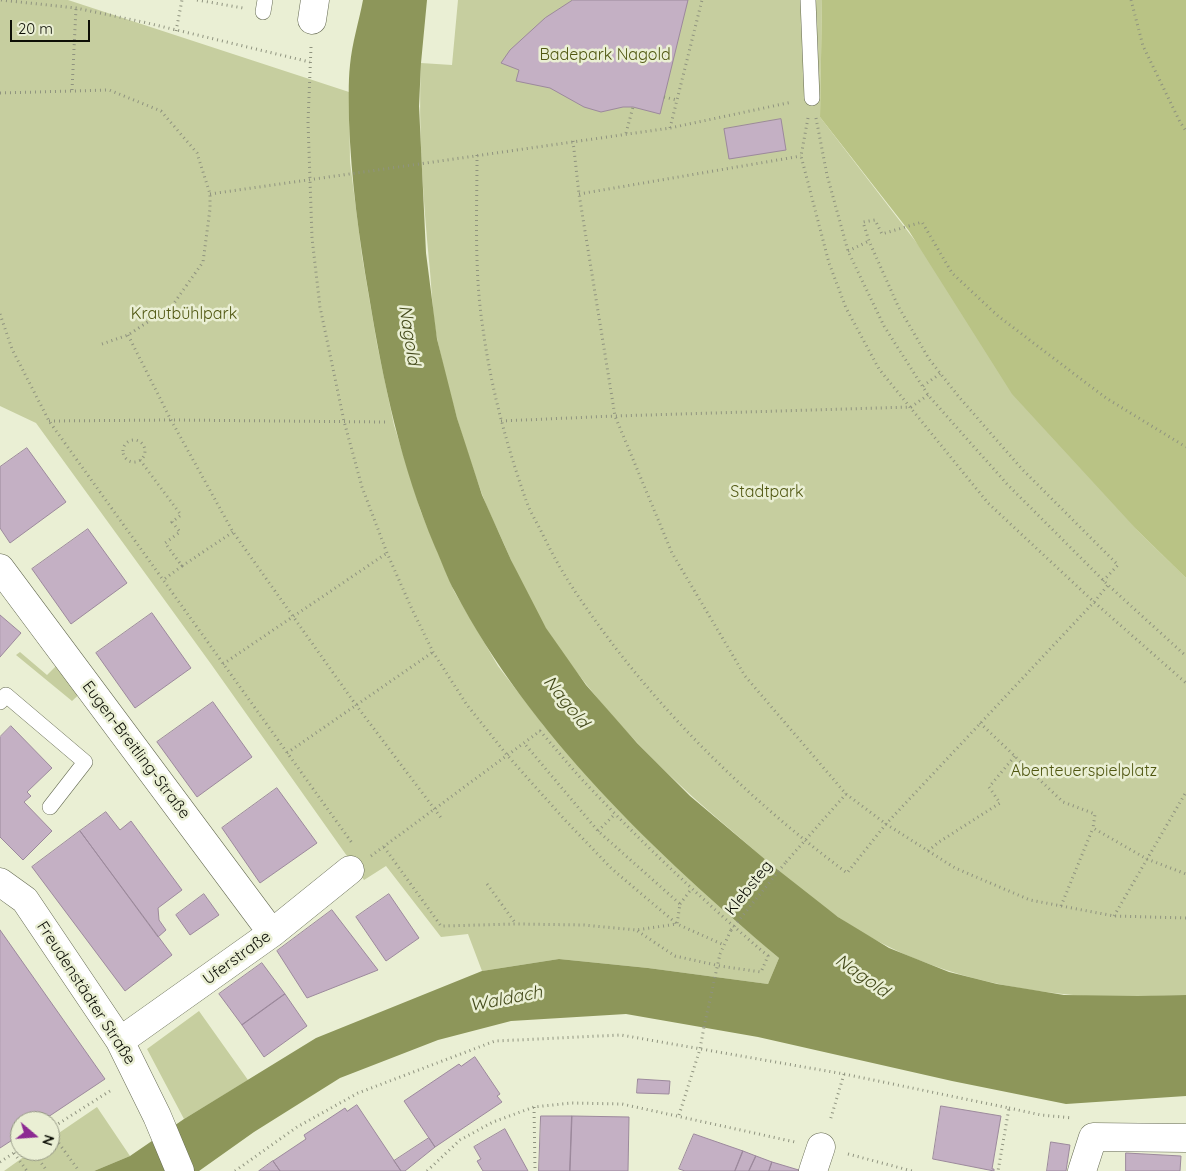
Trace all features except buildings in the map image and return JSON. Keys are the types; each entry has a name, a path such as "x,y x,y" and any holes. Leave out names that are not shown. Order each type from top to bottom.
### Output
{"street":[{"name":"Eugen-Breitling-Straße","path":"0,568 272,932"},
{"name":"Uferstraße","path":"120,1041 272,932 357,865"},
{"name":"Freudenstädter Straße","path":"0,882 25,900 120,1041 157,1116 180,1171"},
{"path":"1082,1171 1093,1137 1186,1138"}],"lane":[{"path":"808,0 812,98"},
{"path":"0,702 6,695 85,762 50,807"}],"path":[{"path":"1,0 76,8 310,62 308,122 312,238 320,307 344,421 362,487 387,553 433,652 467,705 507,755 612,869 676,924 724,945"},
{"path":"176,31 182,0"},
{"path":"670,128 702,0"},
{"path":"1131,0 1143,46 1186,131"},
{"path":"72,90 76,8"},
{"path":"0,92 109,90 161,111 197,153 210,194 210,209 203,262 172,306 128,335 102,344"},
{"path":"664,97 677,100"},
{"path":"210,194 670,128 812,98"},
{"path":"812,98 801,156 829,263 846,308 879,369 988,503 1094,602 1186,683"},
{"path":"812,98 827,175 848,251 884,326 928,395 1007,484 1103,581 1186,656"},
{"path":"626,134 633,107"},
{"path":"573,141 579,194 615,416 672,553 746,676 846,794 886,824 955,868 1030,900 1114,916 1186,917"},
{"path":"477,155 477,250 483,328 501,421 528,505 563,574 602,631 664,707 729,774 804,840 847,873 886,824 1108,585"},
{"path":"579,194 801,156"},
{"path":"1103,581 1118,565 1021,468 929,359 898,306 869,241 863,222 875,220 882,234 922,222 952,273 998,316 1106,398 1186,447"},
{"path":"848,251 869,241"},
{"path":"0,314 12,349 49,421 287,753 357,865 540,731 616,814 727,921 768,956 761,972 720,966 675,956 636,930"},
{"path":"128,335 171,420 233,532 356,705 442,819"},
{"path":"923,386 941,373"},
{"path":"501,421 911,407 928,395"},
{"path":"49,421 386,422"},
{"path":"129,440 137,440 143,444 145,453 140,460 132,461 124,456 123,447 129,440"},
{"path":"140,460 182,515 172,522 180,532 165,543 182,566"},
{"path":"163,580 233,532"},
{"path":"223,664 387,553"},
{"path":"287,753 433,652"},
{"path":"980,724 1064,802 1095,814 1093,828 1062,906"},
{"path":"524,743 598,831 680,904"},
{"path":"928,851 1000,803 989,787 1015,756"},
{"path":"1114,916 1186,792"},
{"name":"Klebsteg","path":"700,1049 720,954 731,930 804,840 846,794"},
{"path":"598,831 616,814"},
{"path":"1093,828 1147,859 1186,874"},
{"path":"384,847 441,926 584,925 636,930 676,924"},
{"path":"487,884 517,924"},
{"path":"676,924 680,904 692,888"},
{"path":"235,1171 297,1127 358,1093 495,1041 621,1036 844,1074 1010,1108 998,1171"},
{"path":"679,1115 700,1049"},
{"path":"60,1124 137,1074"},
{"path":"817,1159 844,1074"},
{"path":"427,1171 460,1140 493,1122 534,1107 571,1103 622,1104 679,1115 817,1159 912,1171"},
{"path":"534,1107 534,1171"},
{"path":"60,1144 79,1171"},
{"path":"19,1161 27,1171"}],"green space":[{"name":"Krautbühlpark","path":"0,0 68,0 349,92 350,162 362,256 377,344 394,425 421,512 454,591 498,666 544,726 731,917 779,958 768,984 648,968 559,959 482,971 468,934 441,937 386,866 364,880 211,664 36,423 0,406"},
{"name":"Stadtpark","path":"458,0 822,0 820,117 1138,531 1186,578 1186,995 1078,996 1003,985 945,970 890,947 863,933 797,886 681,786 609,712 566,658 547,630 530,599 484,500 457,419 436,333 422,162 421,63 452,65"},
{"path":"20,652 47,675 62,660 85,689 72,701 16,655"},
{"path":"199,1011 248,1080 184,1119 147,1049"},
{"path":"97,1107 130,1156 94,1171 4,1171 18,1161 60,1161 60,1132"}],"shaded area":[{"path":"822,0 1186,0 1186,578 1138,531 1012,394 909,231 820,117"}],"water":[{"path":"363,0 427,0 419,106 426,253 437,339 457,418 482,495 511,560 546,628 586,685 637,743 690,796 773,866 838,917 889,948 949,972 997,984 1064,995 1186,995 1186,1096 1066,1104 952,1081 758,1037 626,1014 511,1021 438,1040 340,1078 254,1132 199,1171 94,1171 130,1156 184,1119 316,1038 482,971 559,959 648,968 768,984 779,958 733,919 643,835 599,790 558,743 520,695 485,645 447,576 412,486 394,423 374,328 362,252 352,164 349,120 349,72"}],"park label":[{"name":"Badepark Nagold","path":"605,55"},
{"name":"Abenteuerspielplatz","path":"1084,771"}],"water label":[{"name":"Nagold","path":"409,335"},
{"name":"Nagold","path":"566,702"},
{"name":"Nagold","path":"862,976"},
{"name":"Waldach","path":"506,999"}]}
